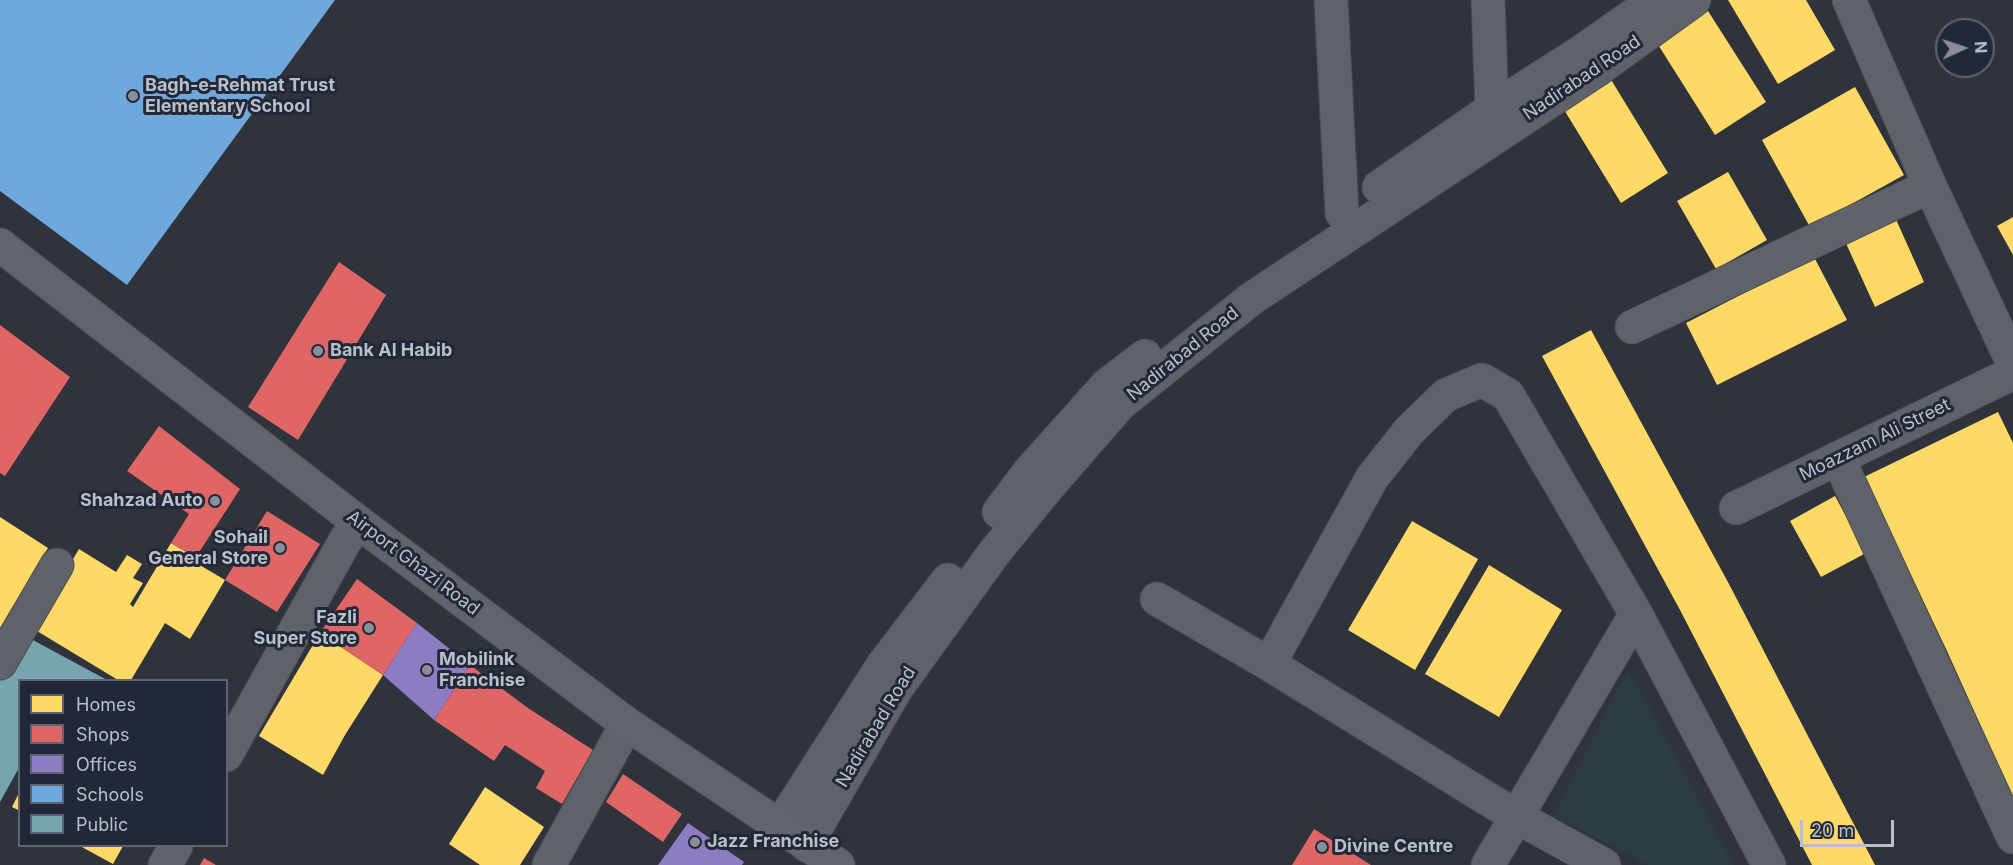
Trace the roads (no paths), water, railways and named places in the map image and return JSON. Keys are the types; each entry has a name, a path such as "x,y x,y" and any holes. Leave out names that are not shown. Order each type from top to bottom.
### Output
{"main road":[{"name":"Airport Ghazi Road","path":"0,246 358,522 627,724 838,865"}],"street":[{"path":"1331,0 1342,213"},
{"path":"1488,0 1505,116"},
{"name":"Nadirabad Road","path":"806,845 896,689 994,553 1153,363 1234,286 1342,213 1505,116 1597,70 1695,0"},
{"path":"1849,0 1930,186 2013,363"},
{"name":"Nadirabad Road","path":"780,826 883,665 1030,471 1107,385 1153,363 1251,299 1505,116 1581,52 1652,1"},
{"path":"1632,327 1930,186"},
{"name":"Moazzam Ali Street","path":"1737,508 2013,373"},
{"path":"1269,664 1372,478 1408,431 1446,395 1482,380 1508,395 1636,614 1769,865"},
{"path":"1838,458 2013,837"},
{"path":"228,751 345,541 358,522"},
{"path":"0,663 57,565"},
{"path":"1157,599 1269,664 1516,817 1604,865"},
{"path":"1488,865 1636,614"},
{"path":"549,865 627,724"},
{"path":"165,865 175,847"}],"place":[{"name":"Bagh-e-Rehmat Trust Elementary School","path":"133,96"},
{"name":"Bank Al Habib","path":"318,351"},
{"name":"Shahzad Auto","path":"215,501"},
{"name":"Sohail General Store","path":"280,548"},
{"name":"Fazli Super Store","path":"369,628"},
{"name":"Mobilink Franchise","path":"427,670"},
{"name":"Jazz Franchise","path":"695,842"},
{"name":"Divine Centre","path":"1322,847"}]}
